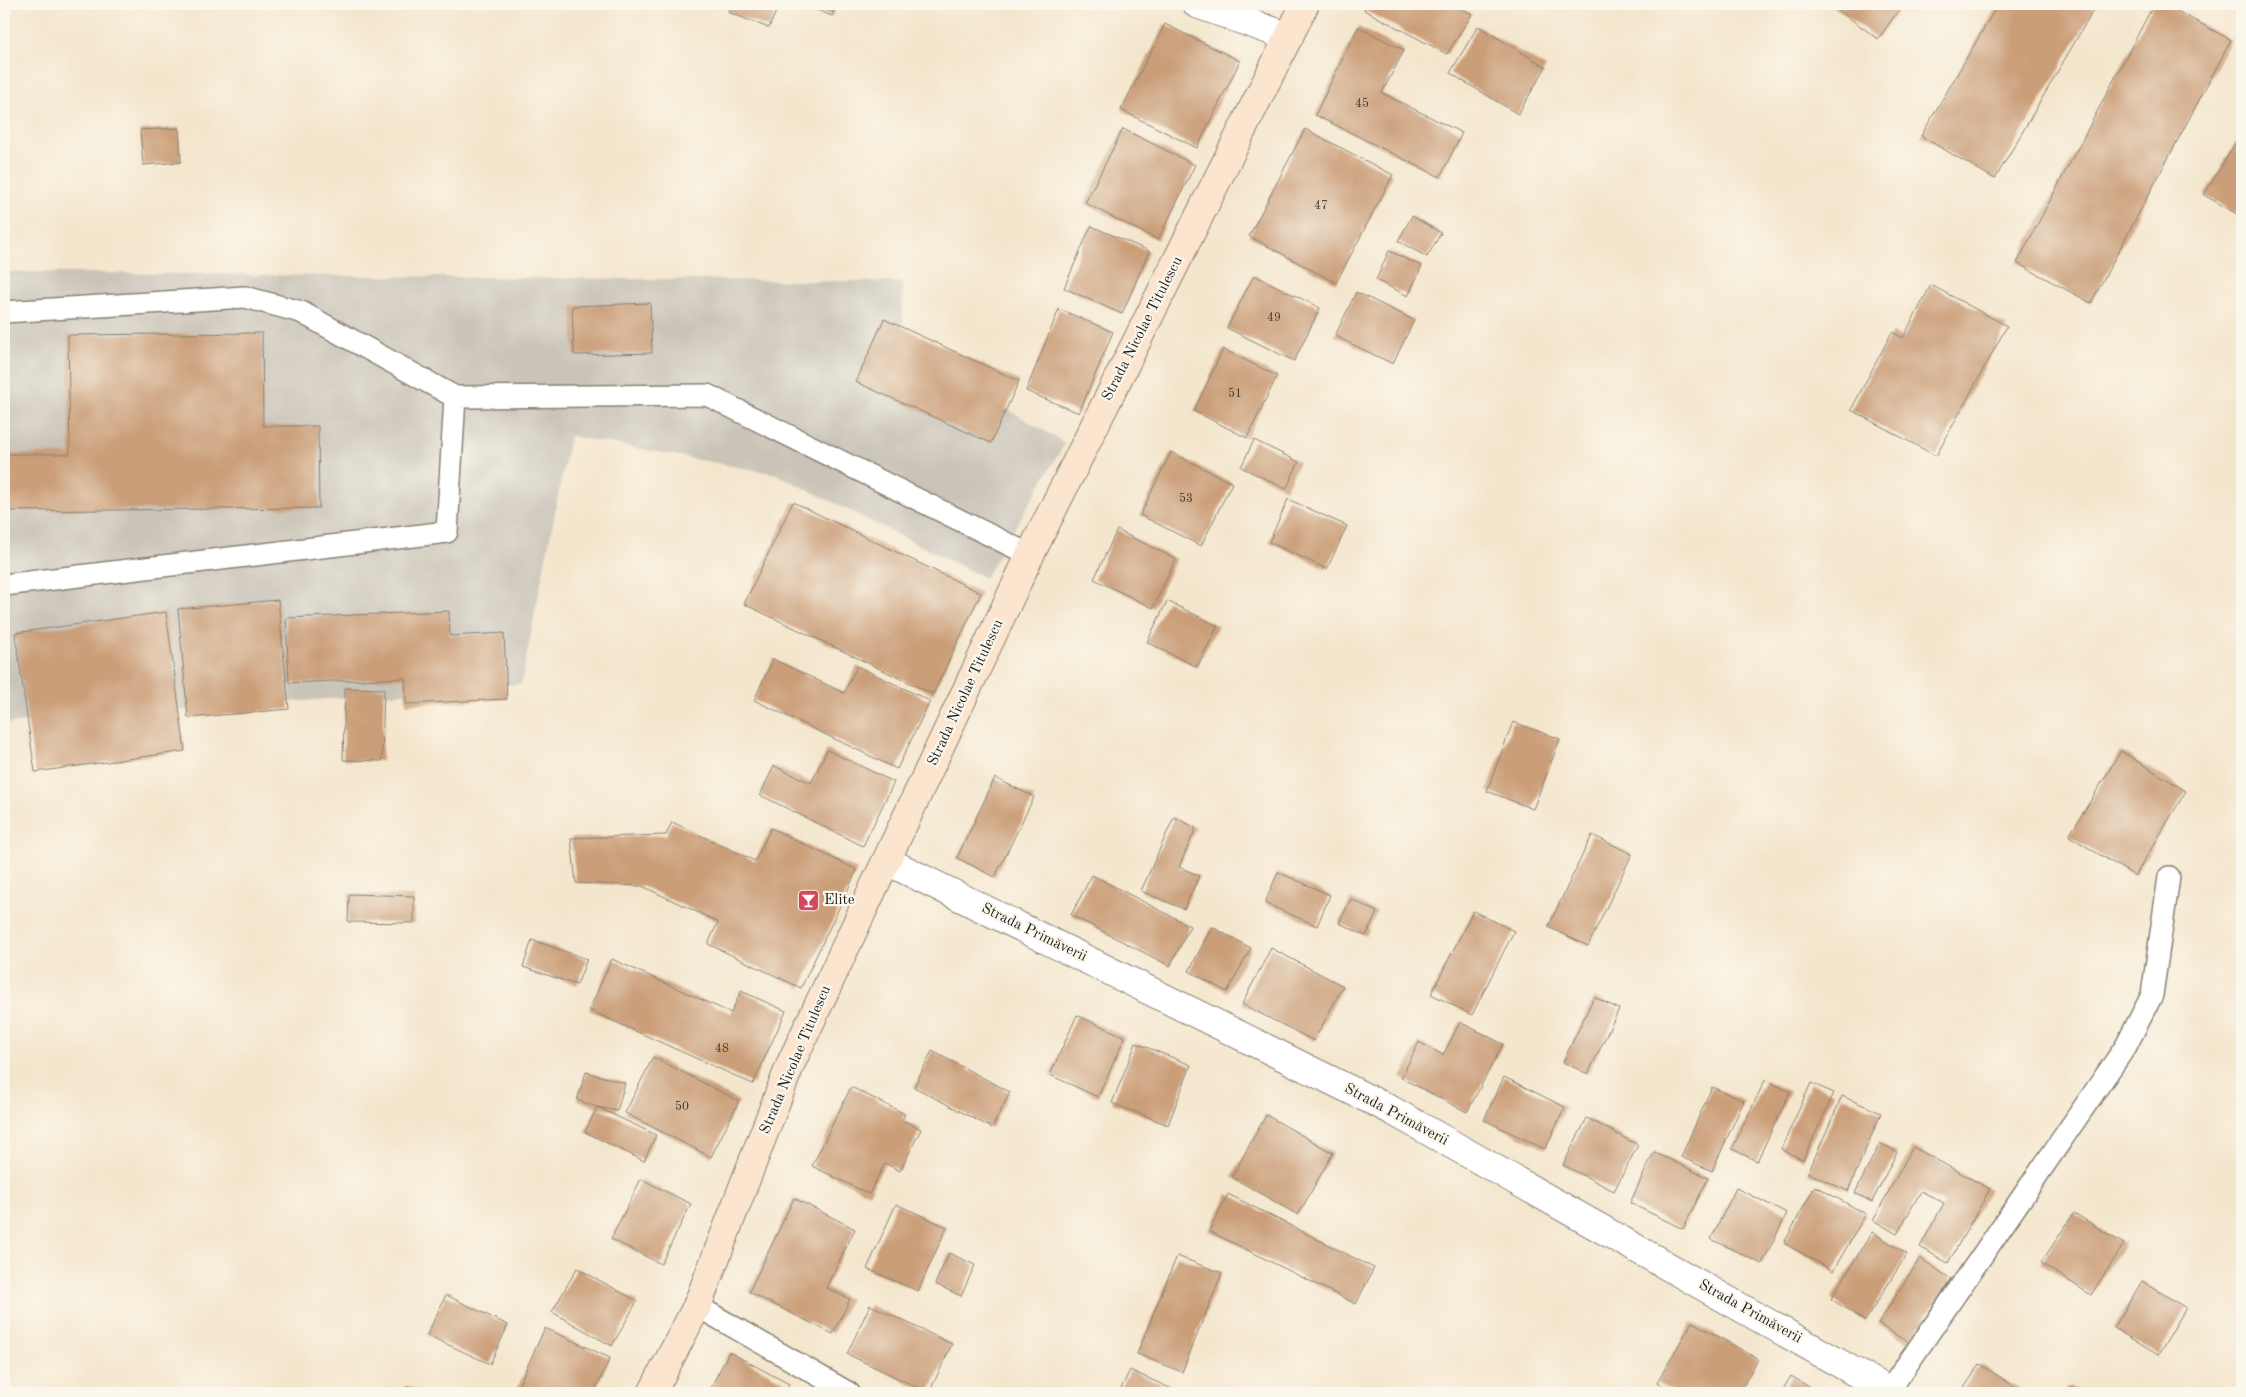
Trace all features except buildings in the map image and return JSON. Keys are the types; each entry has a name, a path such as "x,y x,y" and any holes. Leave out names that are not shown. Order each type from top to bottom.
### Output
{"street":[{"path":"1197,4 1289,37"},
{"name":"Strada Nicolae Titulescu","path":"652,1393 697,1306 791,1063 1030,555 1305,4"},
{"name":"Strada Primăverii","path":"887,860 1391,1110 1891,1392"}],"lane":[{"path":"4,312 245,298 301,312 455,397 707,396 1030,555"},
{"path":"4,585 447,532 455,397"},
{"path":"1891,1392 2126,1046 2152,995 2170,877"},
{"path":"697,1306 849,1393"}],"shaded area":[{"path":"4,272 903,282 903,348 1065,443 985,578 776,474 570,436 521,684 4,724"}],"place":[{"name":"Elite","path":"808,900"}]}
